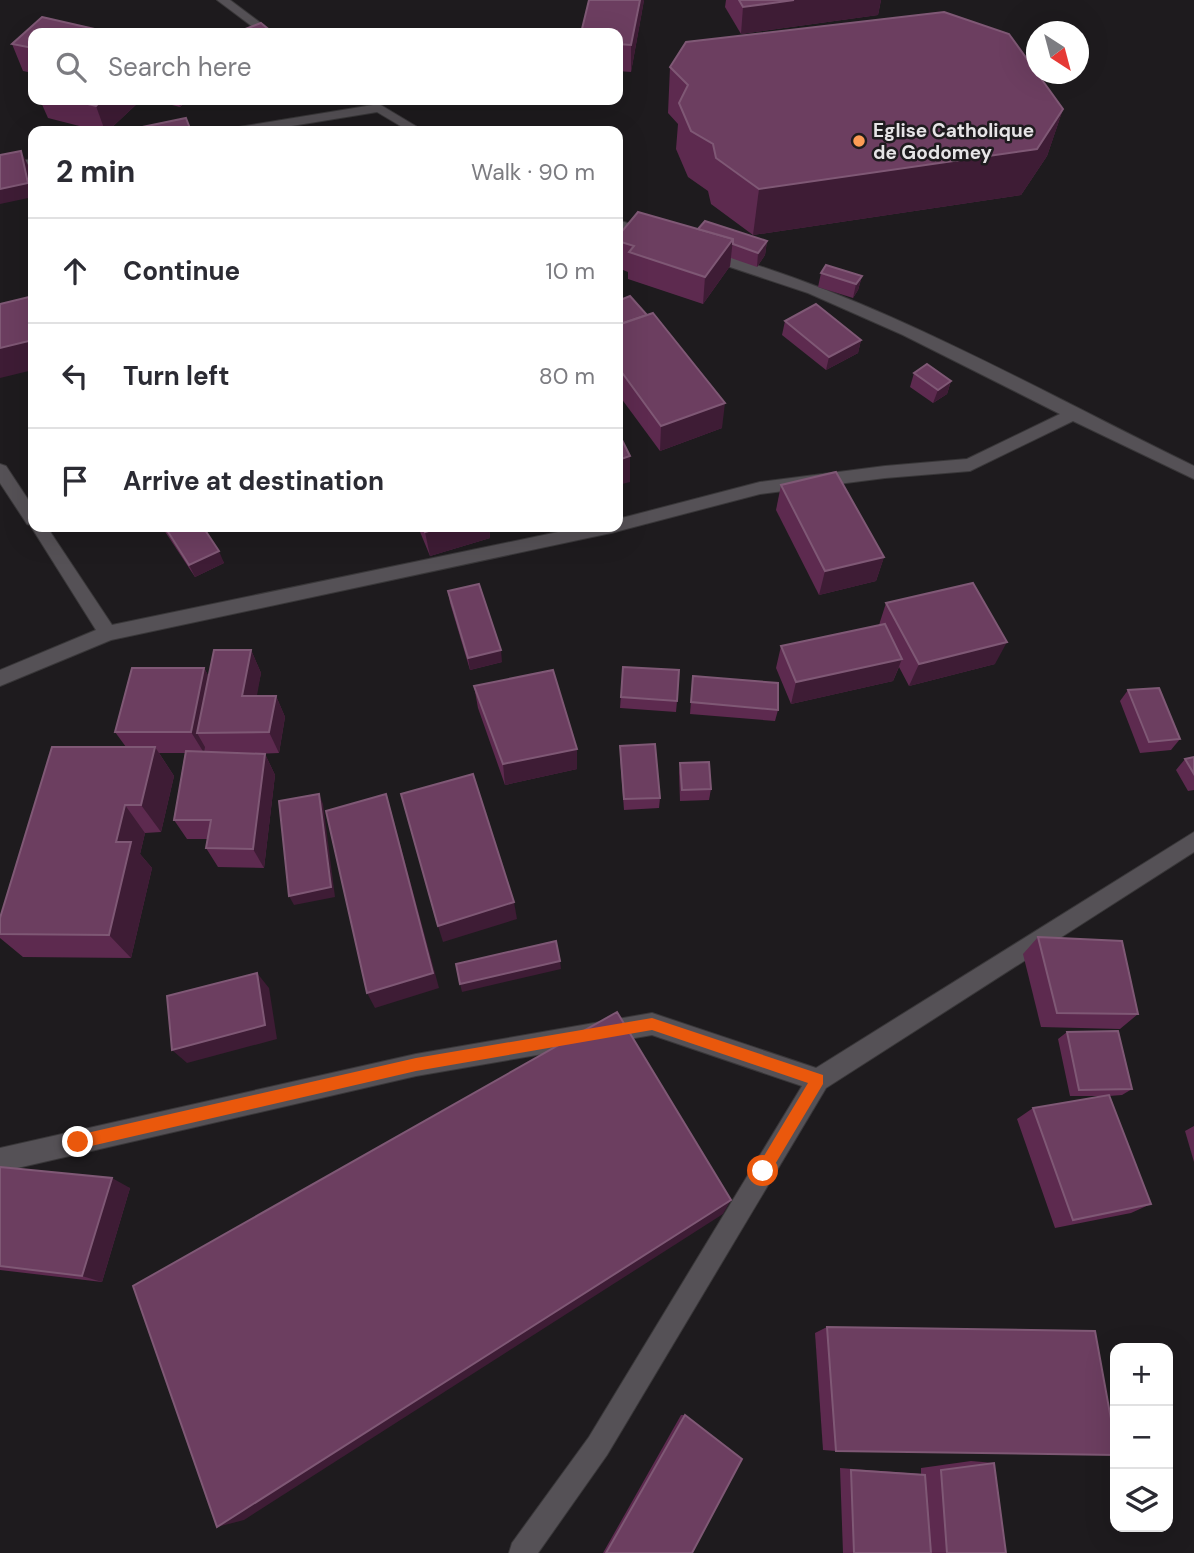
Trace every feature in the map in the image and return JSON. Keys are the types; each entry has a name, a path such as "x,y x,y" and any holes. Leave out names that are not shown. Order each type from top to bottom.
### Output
{"street":[{"path":"223,0 261,28"},
{"path":"374,105 410,126"},
{"path":"269,126 379,108"},
{"path":"0,168 28,164"},
{"path":"623,226 670,242"},
{"path":"696,250 813,290 896,326 1194,473"},
{"path":"623,524 760,488 885,472 970,465 1073,414"},
{"path":"0,470 28,512"},
{"path":"41,532 108,633"},
{"path":"0,678 108,633 587,532"},
{"path":"522,1553 598,1446 818,1080 1194,841"},
{"path":"0,1160 416,1065 652,1024 818,1080"}],"building":[{"path":"589,0 640,0 631,45 623,44 623,28 582,28"},
{"path":"739,0 794,0 743,7"},
{"name":"Eglise Catholique de Godomey","path":"944,12 1009,34 1026,58 1026,84 1045,84 1063,109 1037,149 759,189 716,158 713,144 691,131 679,103 688,85 670,67 686,42"},
{"path":"42,17 90,28 30,28"},
{"path":"261,23 267,28 248,28"},
{"path":"28,30 28,47 12,44"},
{"path":"186,118 189,126 147,126"},
{"path":"21,151 28,183 0,189 0,155"},
{"path":"638,212 733,239 705,277 629,252 634,246 623,243 623,230"},
{"path":"705,221 767,241 758,253 733,244 733,239 698,229"},
{"path":"826,265 862,276 856,284 821,273"},
{"path":"630,296 647,315 623,323 623,299"},
{"path":"28,297 28,341 0,348 0,304"},
{"path":"816,304 861,340 829,357 785,321"},
{"path":"653,313 725,403 661,426 623,374 623,323"},
{"path":"927,364 951,381 938,390 914,373"},
{"path":"623,442 630,456 623,458"},
{"path":"836,472 884,557 825,571 781,485"},
{"path":"168,532 206,532 219,551 189,565"},
{"path":"973,583 1007,642 919,664 886,603"},
{"path":"479,584 501,650 468,658 448,591"},
{"path":"885,624 902,659 796,682 781,646"},
{"path":"214,650 251,650 242,696 276,696 269,732 197,733"},
{"path":"623,667 679,670 677,701 621,697"},
{"path":"132,668 204,668 191,732 115,732"},
{"path":"553,670 577,749 503,764 474,686"},
{"path":"693,676 778,683 778,710 691,702"},
{"path":"1159,688 1180,739 1149,742 1128,690"},
{"path":"655,744 660,798 624,799 620,746"},
{"path":"52,747 155,747 141,805 125,805 116,842 131,842 109,935 0,934 0,918"},
{"path":"186,751 265,754 253,849 206,848 211,820 174,820"},
{"path":"1194,757 1194,774 1185,759"},
{"path":"709,762 711,789 682,790 680,763"},
{"path":"473,774 514,902 438,926 401,794"},
{"path":"319,794 331,887 289,896 279,801"},
{"path":"386,794 433,973 367,993 326,811"},
{"path":"1038,937 1122,941 1138,1014 1057,1013"},
{"path":"556,941 560,961 460,984 456,964"},
{"path":"257,973 265,1025 172,1050 167,996"},
{"path":"617,1012 731,1200 217,1527 133,1286"},
{"path":"1118,1031 1132,1089 1079,1090 1067,1032"},
{"path":"1109,1095 1151,1204 1073,1220 1033,1108"},
{"path":"0,1167 112,1178 82,1276 0,1266"},
{"path":"827,1327 1095,1331 1110,1414 1110,1455 836,1451"},
{"path":"685,1415 742,1459 692,1553 606,1553"},
{"path":"994,1463 1006,1553 947,1553 941,1470"},
{"path":"851,1470 925,1475 931,1553 854,1553"}],"place":[{"name":"Eglise Catholique de Godomey","path":"859,141"}],"route":[{"path":"78,1142 416,1065 652,1024 818,1080 763,1171"}]}
